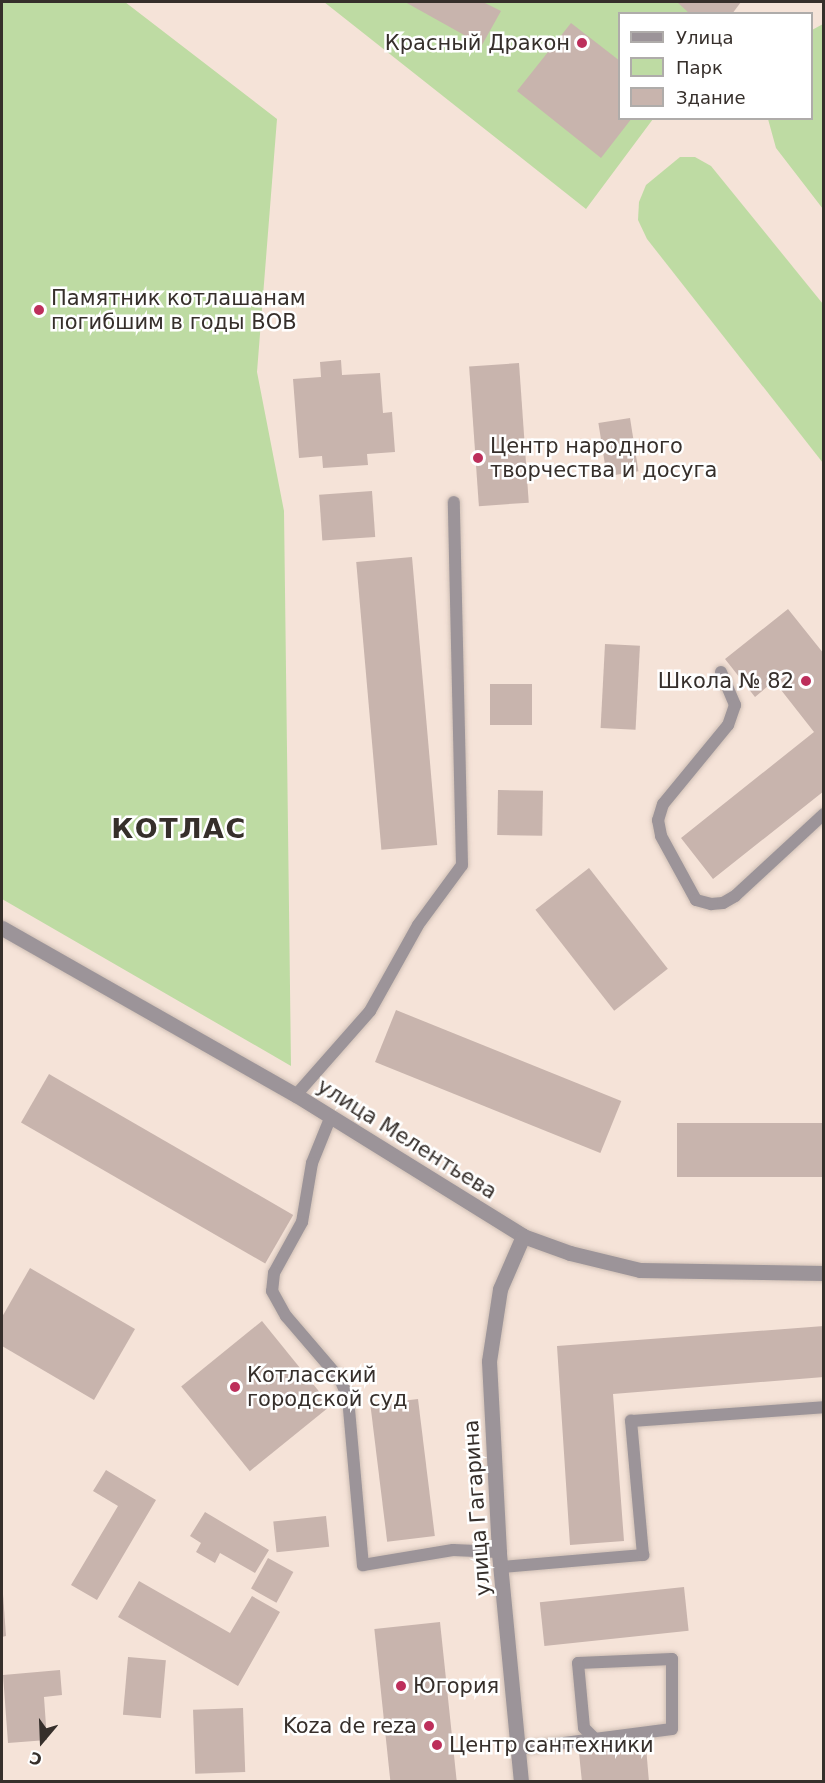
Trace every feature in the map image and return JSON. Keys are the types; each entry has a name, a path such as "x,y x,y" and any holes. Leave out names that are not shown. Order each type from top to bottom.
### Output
{"street":[{"name":"улица Мелентьева","path":"2,928 296,1095 523,1236 570,1253 640,1270 824,1273"},
{"name":"улица Гагарина","path":"521,1782 500,1559 489,1361 500,1289 523,1236"}],"lane":[{"path":"296,1095 370,1011 418,926 462,865 454,502"},
{"path":"721,672 735,705 728,724 663,804 658,819 662,836 696,900 711,904 723,903 735,896 824,814"},
{"path":"331,1116 312,1163 302,1222 274,1273 272,1290 286,1316 340,1379 348,1398 363,1565 453,1550 500,1559 643,1555 631,1421 824,1407"},
{"path":"518,1749 595,1739 672,1729 672,1659 578,1663 584,1728 595,1739"}],"green space":[{"path":"2,2 125,2 277,119 257,372 284,511 291,1066 2,899"},
{"path":"324,2 740,2 732,12 618,12 618,120 652,120 586,209"},
{"path":"824,24 823,209 776,148 768,120 813,120 813,30"},
{"path":"680,157 695,157 711,166 823,304 823,463 647,239 638,220 639,202 646,185"}],"building":[{"path":"405,2 483,2 501,11 482,45"},
{"path":"677,2 741,2 734,12 688,12"},
{"path":"571,23 618,59 618,120 630,120 601,158 517,91"},
{"path":"341,360 342,375 380,373 383,413 392,412 395,452 367,454 368,465 323,468 322,456 299,458 293,379 321,377 320,362"},
{"path":"519,363 529,503 479,506 469,366"},
{"path":"630,418 638,471 607,476 598,423"},
{"path":"372,491 375,537 322,541 319,495"},
{"path":"412,557 437,845 381,850 356,562"},
{"path":"788,609 824,654 824,791 713,879 681,838 814,732 774,681 755,697 725,659"},
{"path":"605,644 640,646 636,730 601,728"},
{"path":"490,684 532,684 532,725 490,725"},
{"path":"498,790 543,791 542,836 497,835"},
{"path":"589,868 668,969 614,1011 535,910"},
{"path":"396,1010 621,1101 600,1153 375,1062"},
{"path":"49,1074 293,1215 265,1263 21,1122"},
{"path":"677,1123 824,1123 824,1177 677,1177"},
{"path":"30,1268 135,1329 94,1400 2,1346 2,1317"},
{"path":"262,1321 331,1406 250,1471 181,1386"},
{"path":"824,1326 824,1377 613,1394 624,1541 570,1545 557,1346"},
{"path":"418,1399 435,1536 387,1542 370,1405"},
{"path":"106,1470 156,1500 97,1600 71,1585 118,1506 93,1491"},
{"path":"205,1512 269,1550 255,1573 220,1553 215,1563 196,1552 201,1543 190,1536"},
{"path":"326,1516 329,1547 277,1552 273,1522"},
{"path":"268,1558 293,1572 276,1603 251,1589"},
{"path":"139,1581 230,1633 252,1596 280,1612 238,1686 118,1617"},
{"path":"684,1587 689,1631 544,1646 540,1602"},
{"path":"2,1594 6,1636 2,1637"},
{"path":"440,1622 457,1782 390,1782 374,1629"},
{"path":"128,1657 166,1660 161,1718 123,1715"},
{"path":"60,1670 62,1695 44,1697 47,1740 8,1743 3,1675"},
{"path":"243,1708 245,1772 195,1774 193,1710"},
{"path":"646,1747 649,1782 582,1782 579,1753"}],"place":[{"name":"Красный Дракон","path":"582,43"},
{"name":"Памятник котлашанам погибшим в годы ВОВ","path":"39,310"},
{"name":"Центр народного творчества и досуга","path":"478,458"},
{"name":"Школа № 82","path":"806,681"},
{"name":"Котласский городской суд","path":"235,1387"},
{"name":"Югория","path":"401,1686"},
{"name":"Koza de reza","path":"429,1726"},
{"name":"Центр сантехники","path":"437,1745"}],"district":[{"name":"КОТЛАС","path":"179,829"}]}
